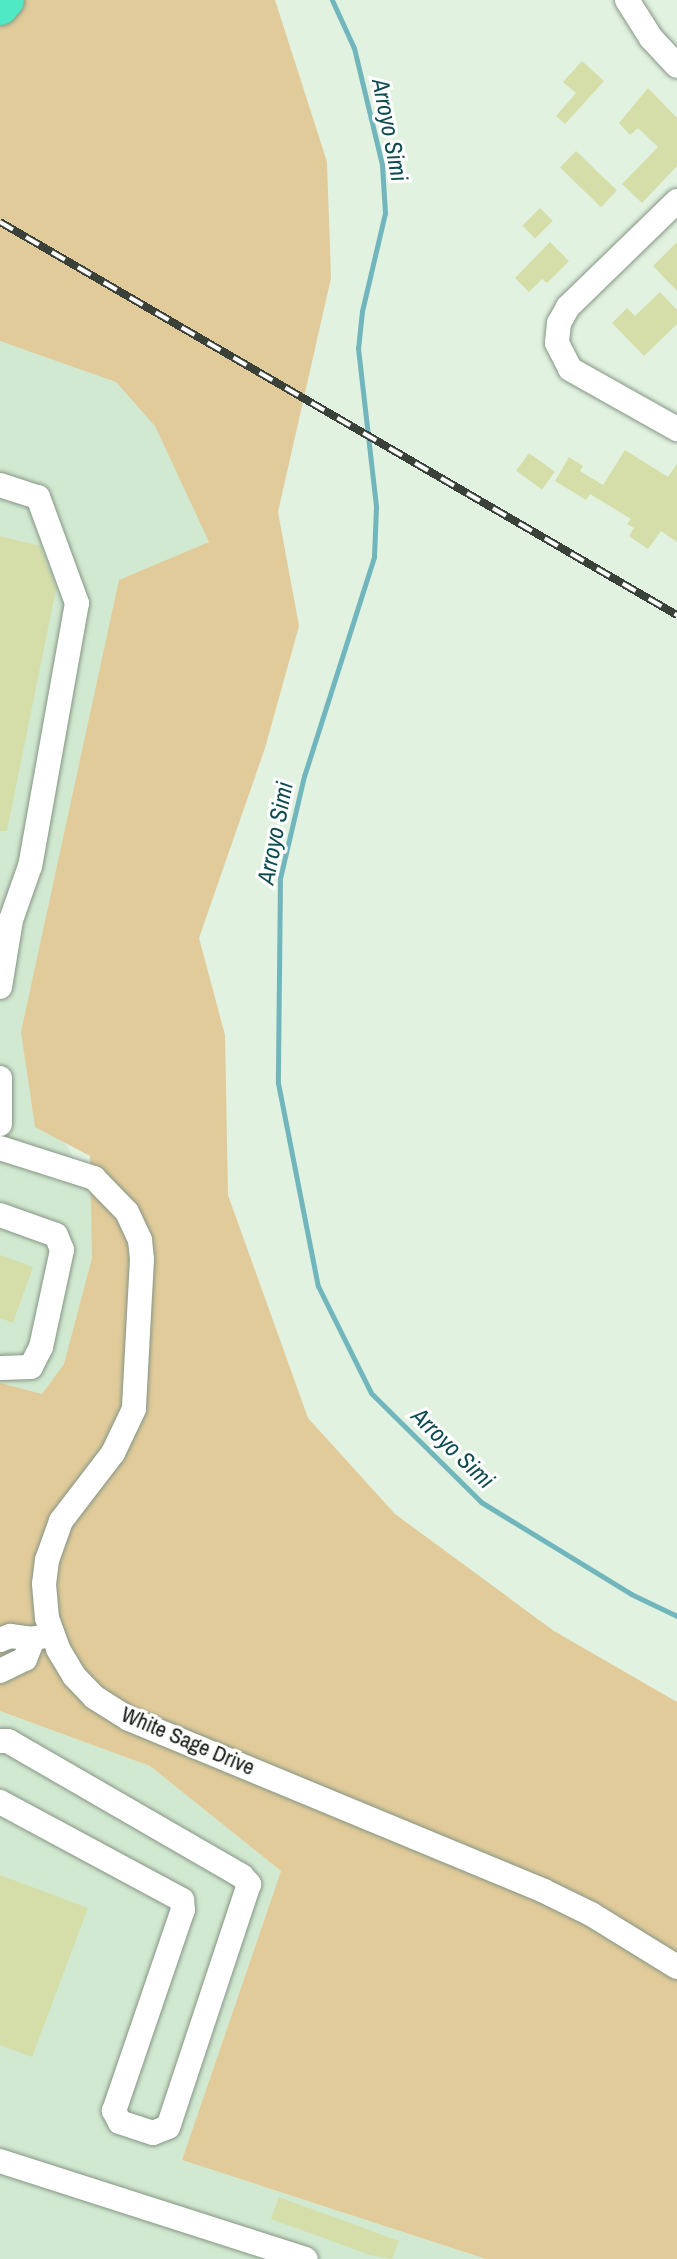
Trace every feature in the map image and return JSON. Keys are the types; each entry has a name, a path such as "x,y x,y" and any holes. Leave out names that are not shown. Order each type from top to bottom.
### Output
{"highway":[{"path":"0,7 6,0"}],"street":[{"path":"627,0 651,38 677,66"},
{"path":"677,201 568,307 559,323 557,343 570,369 677,429"},
{"path":"0,485 38,497 77,603 11,895 11,920 0,987"},
{"path":"0,1078 0,1124"},
{"name":"White Sage Drive","path":"0,1148 94,1178 127,1212 140,1240 142,1259 134,1409 124,1436 74,1501 52,1542 44,1584 42,1637 94,1697 129,1719 558,1897 677,1967"},
{"path":"0,1215 56,1235 62,1250 41,1347 31,1367 0,1368"},
{"path":"0,1640 10,1636 42,1637"},
{"path":"0,1671 25,1659 42,1637"},
{"path":"0,1741 8,1741 146,1820 242,1876 249,1884 168,2127 153,2133 120,2122 114,2111 183,1910 182,1900 0,1802"},
{"path":"0,2161 306,2259"}],"shaded area":[{"path":"0,0 275,0 327,162 331,278 278,512 299,626 265,748 199,938 225,1035 228,1195 308,1418 395,1514 554,1631 677,1702 677,2259 486,2259 182,2160 281,1871 150,1766 0,1711 0,1383 42,1394 64,1364 92,1258 90,1156 35,1127 21,1032 119,580 209,542 155,426 116,382 0,341"},
{"path":"0,301 131,370 217,537 133,584 47,1110 106,1217 55,1402 0,1387"},
{"path":"0,1711 150,1766 281,1871 182,2160 486,2259 0,2259"}],"building":[{"path":"582,61 604,81 565,124 556,116 576,93 563,82"},
{"path":"648,88 677,118 677,166 642,203 622,184 658,147 638,128 630,135 619,123"},
{"path":"576,151 617,191 601,207 560,168"},
{"path":"540,208 553,221 535,238 522,226"},
{"path":"550,242 569,261 547,283 542,279 529,292 515,278"},
{"path":"677,242 677,291 653,266"},
{"path":"660,292 677,310 677,324 644,356 612,323 627,308 635,316"},
{"path":"625,450 668,477 677,464 677,542 661,531 648,549 629,536 634,528 627,524 631,519 590,494 586,500 555,481 569,457 583,466 580,471 603,485"},
{"path":"529,453 555,472 542,490 516,471"},
{"path":"0,536 40,546 56,589 7,831 0,831"},
{"path":"0,1255 33,1267 13,1323 0,1318"},
{"path":"0,1875 88,1908 32,2057 0,2045"},
{"path":"279,2197 399,2241 392,2259 370,2255 271,2219"}],"waterway":[{"name":"Arroyo Simi","path":"332,0 354,48 382,165 385,213 362,311 358,348 376,507 374,557 304,776 280,878 278,1083 318,1286 371,1393 481,1502 631,1594 677,1616"}],"railway":[{"path":"0,222 677,615"}]}
